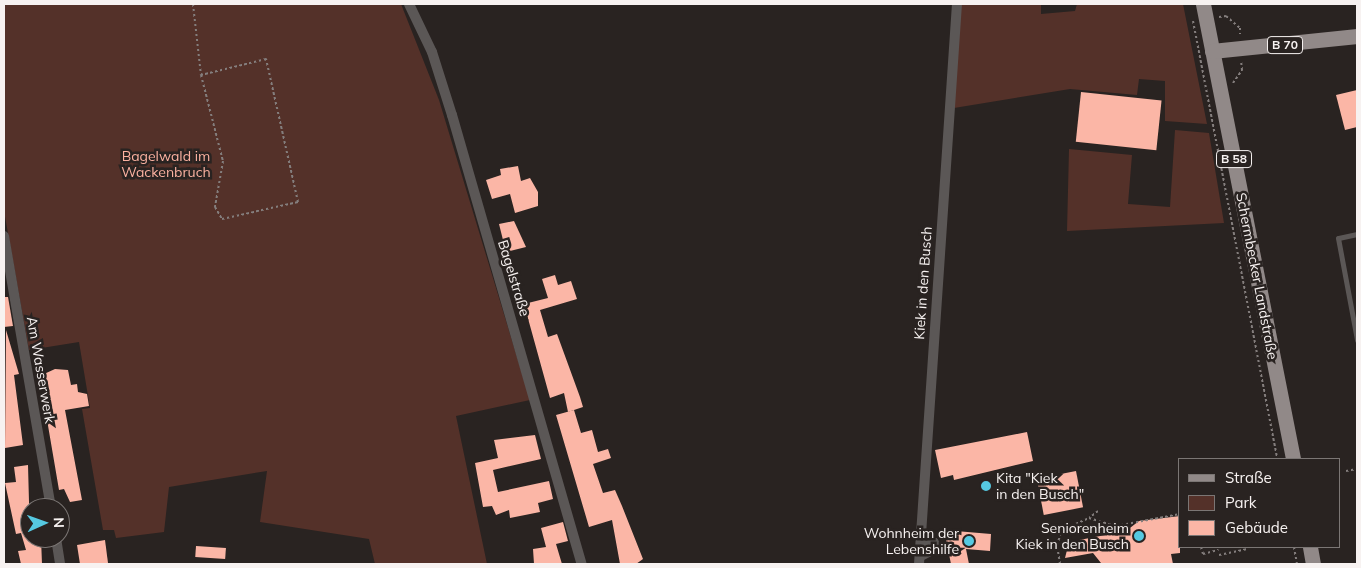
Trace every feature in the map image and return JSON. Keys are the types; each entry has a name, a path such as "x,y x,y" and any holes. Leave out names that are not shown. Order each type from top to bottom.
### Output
{"main road":[{"name":"Schermbecker Landstraße","path":"1203,4 1293,458"},
{"name":"B 70","path":"1212,51 1357,36"},
{"path":"1310,548 1314,564"}],"street":[{"name":"Bagelstraße","path":"408,4 432,52 452,114 582,564"},
{"name":"Kiek in den Busch","path":"919,562 957,4"},
{"name":"Am Wasserwerk","path":"4,236 49,498"},
{"path":"58,548 60,564"}],"lane":[{"path":"1357,234 1338,238 1357,340"},
{"path":"919,562 940,548 935,540 920,545"}],"path":[{"path":"193,4 201,75 219,136 223,161 216,207 222,219 298,202 266,59 201,75"},
{"path":"1204,89 1277,458"},
{"path":"1346,471 1357,469"},
{"path":"1060,564 1058,545 1062,530 1089,518 1098,511"},
{"path":"1089,518 1116,526 1178,514"},
{"path":"1201,548 1203,554 1218,550"},
{"path":"1294,548 1297,564"},
{"path":"1219,555 1247,549"}],"green space":[{"name":"Bagelwald im Wackenbruch","path":"4,4 401,4 439,100 530,400 456,416 487,564 375,564 369,539 260,522 267,471 169,487 164,532 116,538 114,530 103,530 82,409 90,408 79,342 29,350 4,211"},
{"path":"960,4 1041,4 1041,14 1075,11 1077,4 1183,4 1207,124 1165,121 1165,81 1139,79 1137,95 1070,89 954,108"},
{"path":"1175,130 1209,133 1224,223 1067,231 1069,149 1132,155 1128,204 1170,207"}],"building":[{"path":"1357,90 1357,127 1345,130 1336,95"},
{"path":"1081,92 1162,100 1156,150 1076,142"},
{"path":"518,166 521,181 530,178 538,192 538,206 515,213 510,194 492,199 486,180 501,175 500,169"},
{"path":"514,221 526,247 506,252 499,224"},
{"path":"555,275 558,285 571,281 577,299 540,310 548,337 557,334 583,407 568,412 564,393 550,398 524,304 548,298 542,279"},
{"path":"4,297 8,297 13,326 4,327"},
{"path":"6,330 19,374 14,375 23,445 5,448"},
{"path":"55,369 68,370 71,385 77,384 78,392 87,394 89,406 65,410 82,500 70,502 70,498 68,498 64,489 59,490 45,408 49,407 44,374"},
{"path":"574,410 581,433 592,430 598,452 608,449 611,458 593,464 603,493 615,490 622,506 643,559 636,564 620,564 612,520 589,527 556,415"},
{"path":"1027,432 1033,461 954,480 953,475 941,478 935,450"},
{"path":"535,435 541,459 493,470 498,492 549,481 553,499 538,503 540,512 510,518 509,510 496,515 492,506 483,507 475,463 498,458 494,440"},
{"path":"28,465 29,498 20,498 20,533 16,534 5,483 16,482 14,467"},
{"path":"1076,471 1083,507 1044,515 1037,479"},
{"name":"Seniorenheim Kiek in den Busch","path":"1178,516 1178,548 1180,548 1180,553 1171,554 1173,564 1101,563 1093,553 1065,558 1069,542 1126,531 1139,521"},
{"path":"563,522 568,541 556,544 562,564 534,564 533,549 546,547 541,528"},
{"name":"Wohnheim der Lebenshilfe","path":"944,530 991,534 990,551 966,549 969,564 951,564"},
{"path":"105,540 108,563 80,564 77,545"},
{"path":"196,546 226,548 225,559 195,557"},
{"path":"25,548 41,548 42,564 21,564 18,551 26,550"}],"place":[{"name":"Kita \"Kiek in den Busch\"","path":"986,486"},
{"name":"Seniorenheim Kiek in den Busch","path":"1139,536"},
{"name":"Wohnheim der Lebenshilfe","path":"969,541"}]}
